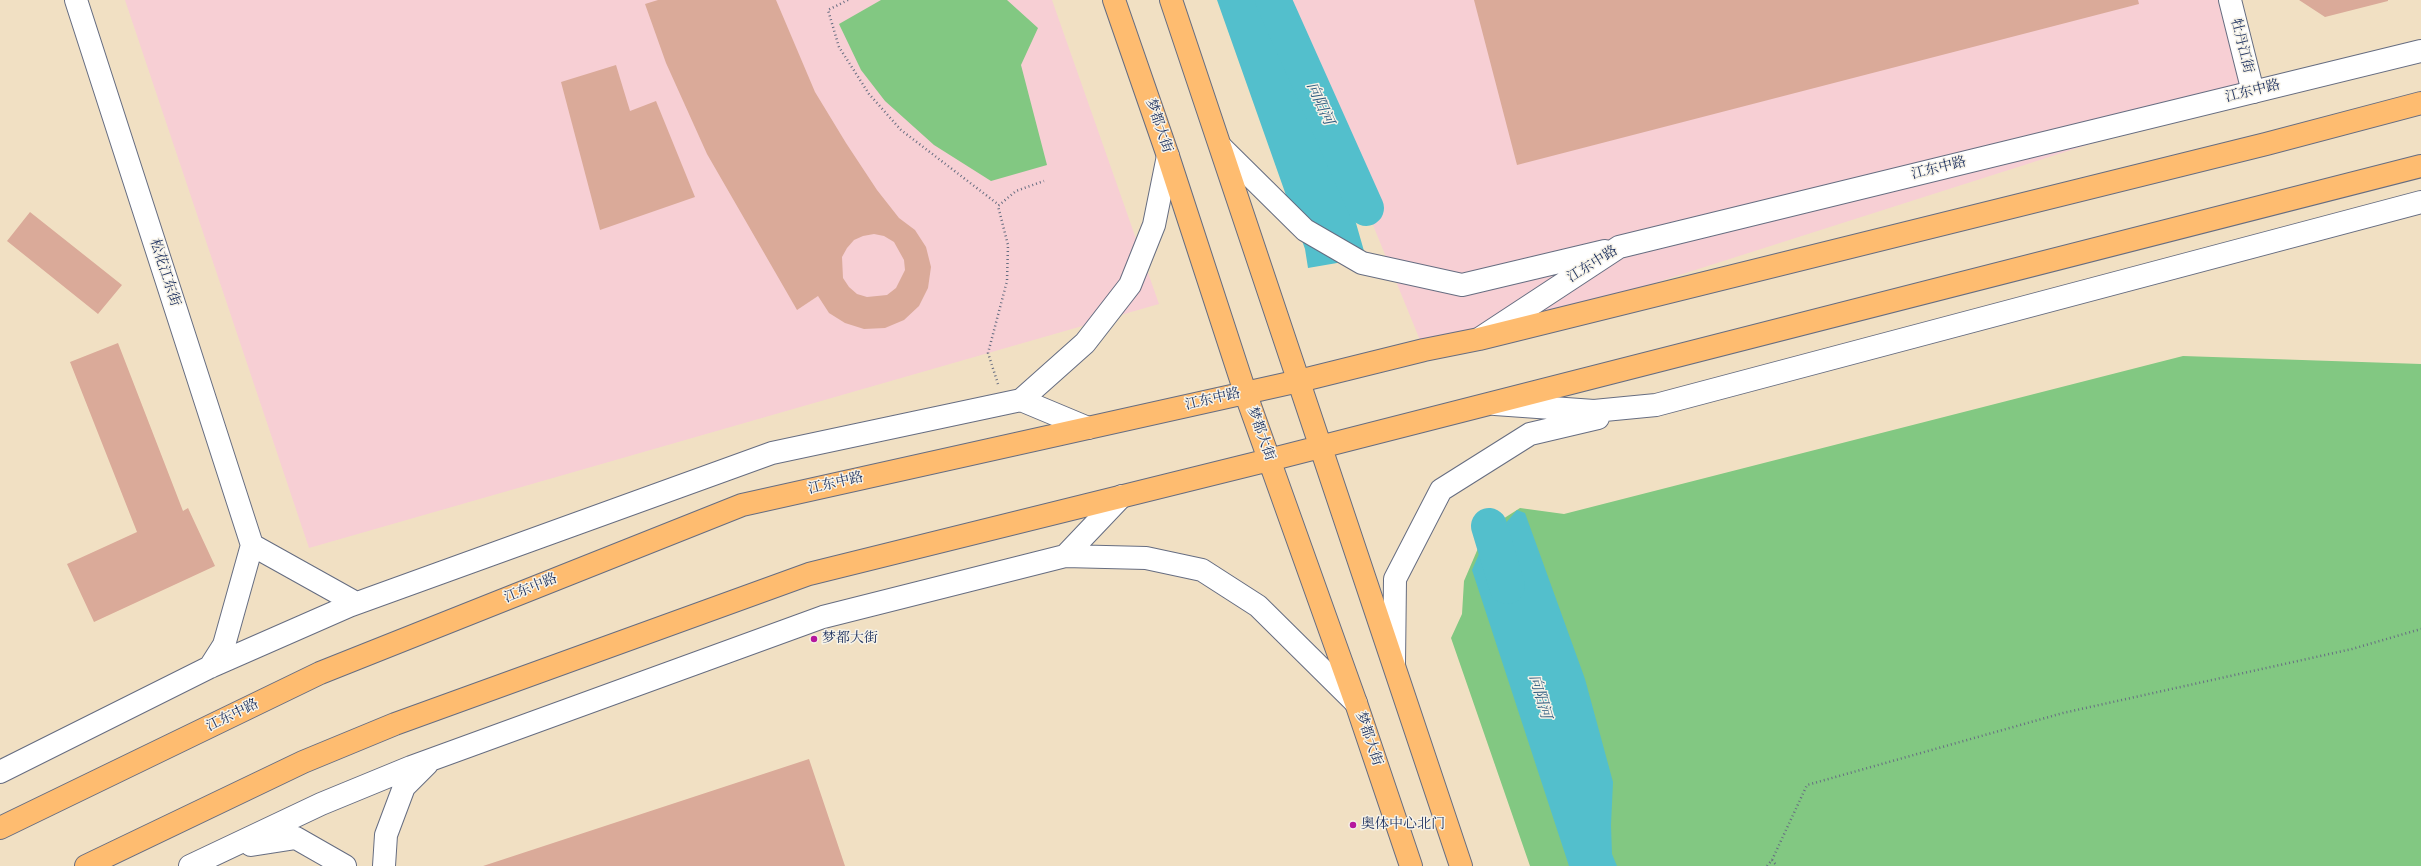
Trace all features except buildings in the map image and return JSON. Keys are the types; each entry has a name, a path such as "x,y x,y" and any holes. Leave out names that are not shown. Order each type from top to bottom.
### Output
{"main road":[{"name":"梦都大街","path":"1114,0 1168,156 1245,392 1356,703 1411,866"},
{"path":"1172,0 1319,446 1461,866"},
{"name":"江东中路","path":"0,828 320,673 742,505 1298,381 1424,350 1479,339 2266,144 2421,103"},
{"path":"86,866 302,762 395,724 809,574 1269,460 1319,446 2421,166"}],"street":[{"name":"松花江东街","path":"76,0 252,545"},
{"name":"牡丹江街","path":"2230,0 2253,92"},
{"name":"江东中路","path":"1479,339 1619,247 2421,51"},
{"path":"1221,147 1305,230 1362,263 1462,285 1619,247"},
{"path":"0,772 210,667 356,603 772,453 1012,402 1085,343 1130,285 1154,225 1168,156"},
{"path":"1394,668 1395,579 1441,490 1530,434 1656,405 2421,202"},
{"path":"1012,402 1088,428"},
{"path":"1486,404 1594,411 1656,405"},
{"path":"1065,556 1122,496"},
{"path":"210,667 224,645 252,545 356,603"},
{"path":"190,866 321,804 432,759 823,617 1065,556 1146,558 1202,570 1258,606 1356,703"},
{"path":"384,866 386,835 404,787 432,759"},
{"path":"226,849 296,838 345,866"}],"path":[{"path":"848,0 842,1 828,10 840,47 869,94 901,130 999,205 1008,245 1007,281 988,353 1012,402"},
{"path":"999,205 1016,191 1044,181"},
{"path":"1767,866 1772,860 1807,786 2063,712 2352,650 2421,629"},
{"path":"1772,860 1777,866"}],"shaded area":[{"path":"125,0 1052,0 1159,304 309,548"},
{"path":"1273,0 2230,0 2253,92 1479,339 1424,350 1366,208"}],"green space":[{"path":"881,0 1007,0 1038,28 1021,65 1047,165 991,181 934,145 885,101 861,70 839,24"},
{"path":"2183,356 2421,364 2421,866 1530,866 1451,638 1462,614 1464,581 1479,546 1495,524 1520,508 1564,514"}],"water":[{"path":"1217,0 1292,0 1366,258 1308,268 1305,249"},
{"path":"1517,510 1525,513 1585,679 1613,782 1611,825 1612,854 1617,866 1569,866 1472,570 1479,554"}],"waterway":[{"name":"向阳河","path":"1273,0 1366,208"},
{"name":"向阳河","path":"1489,526 1507,586"}],"place":[{"name":"梦都大街","path":"814,639"},
{"name":"奥体中心北门","path":"1353,825"}]}
